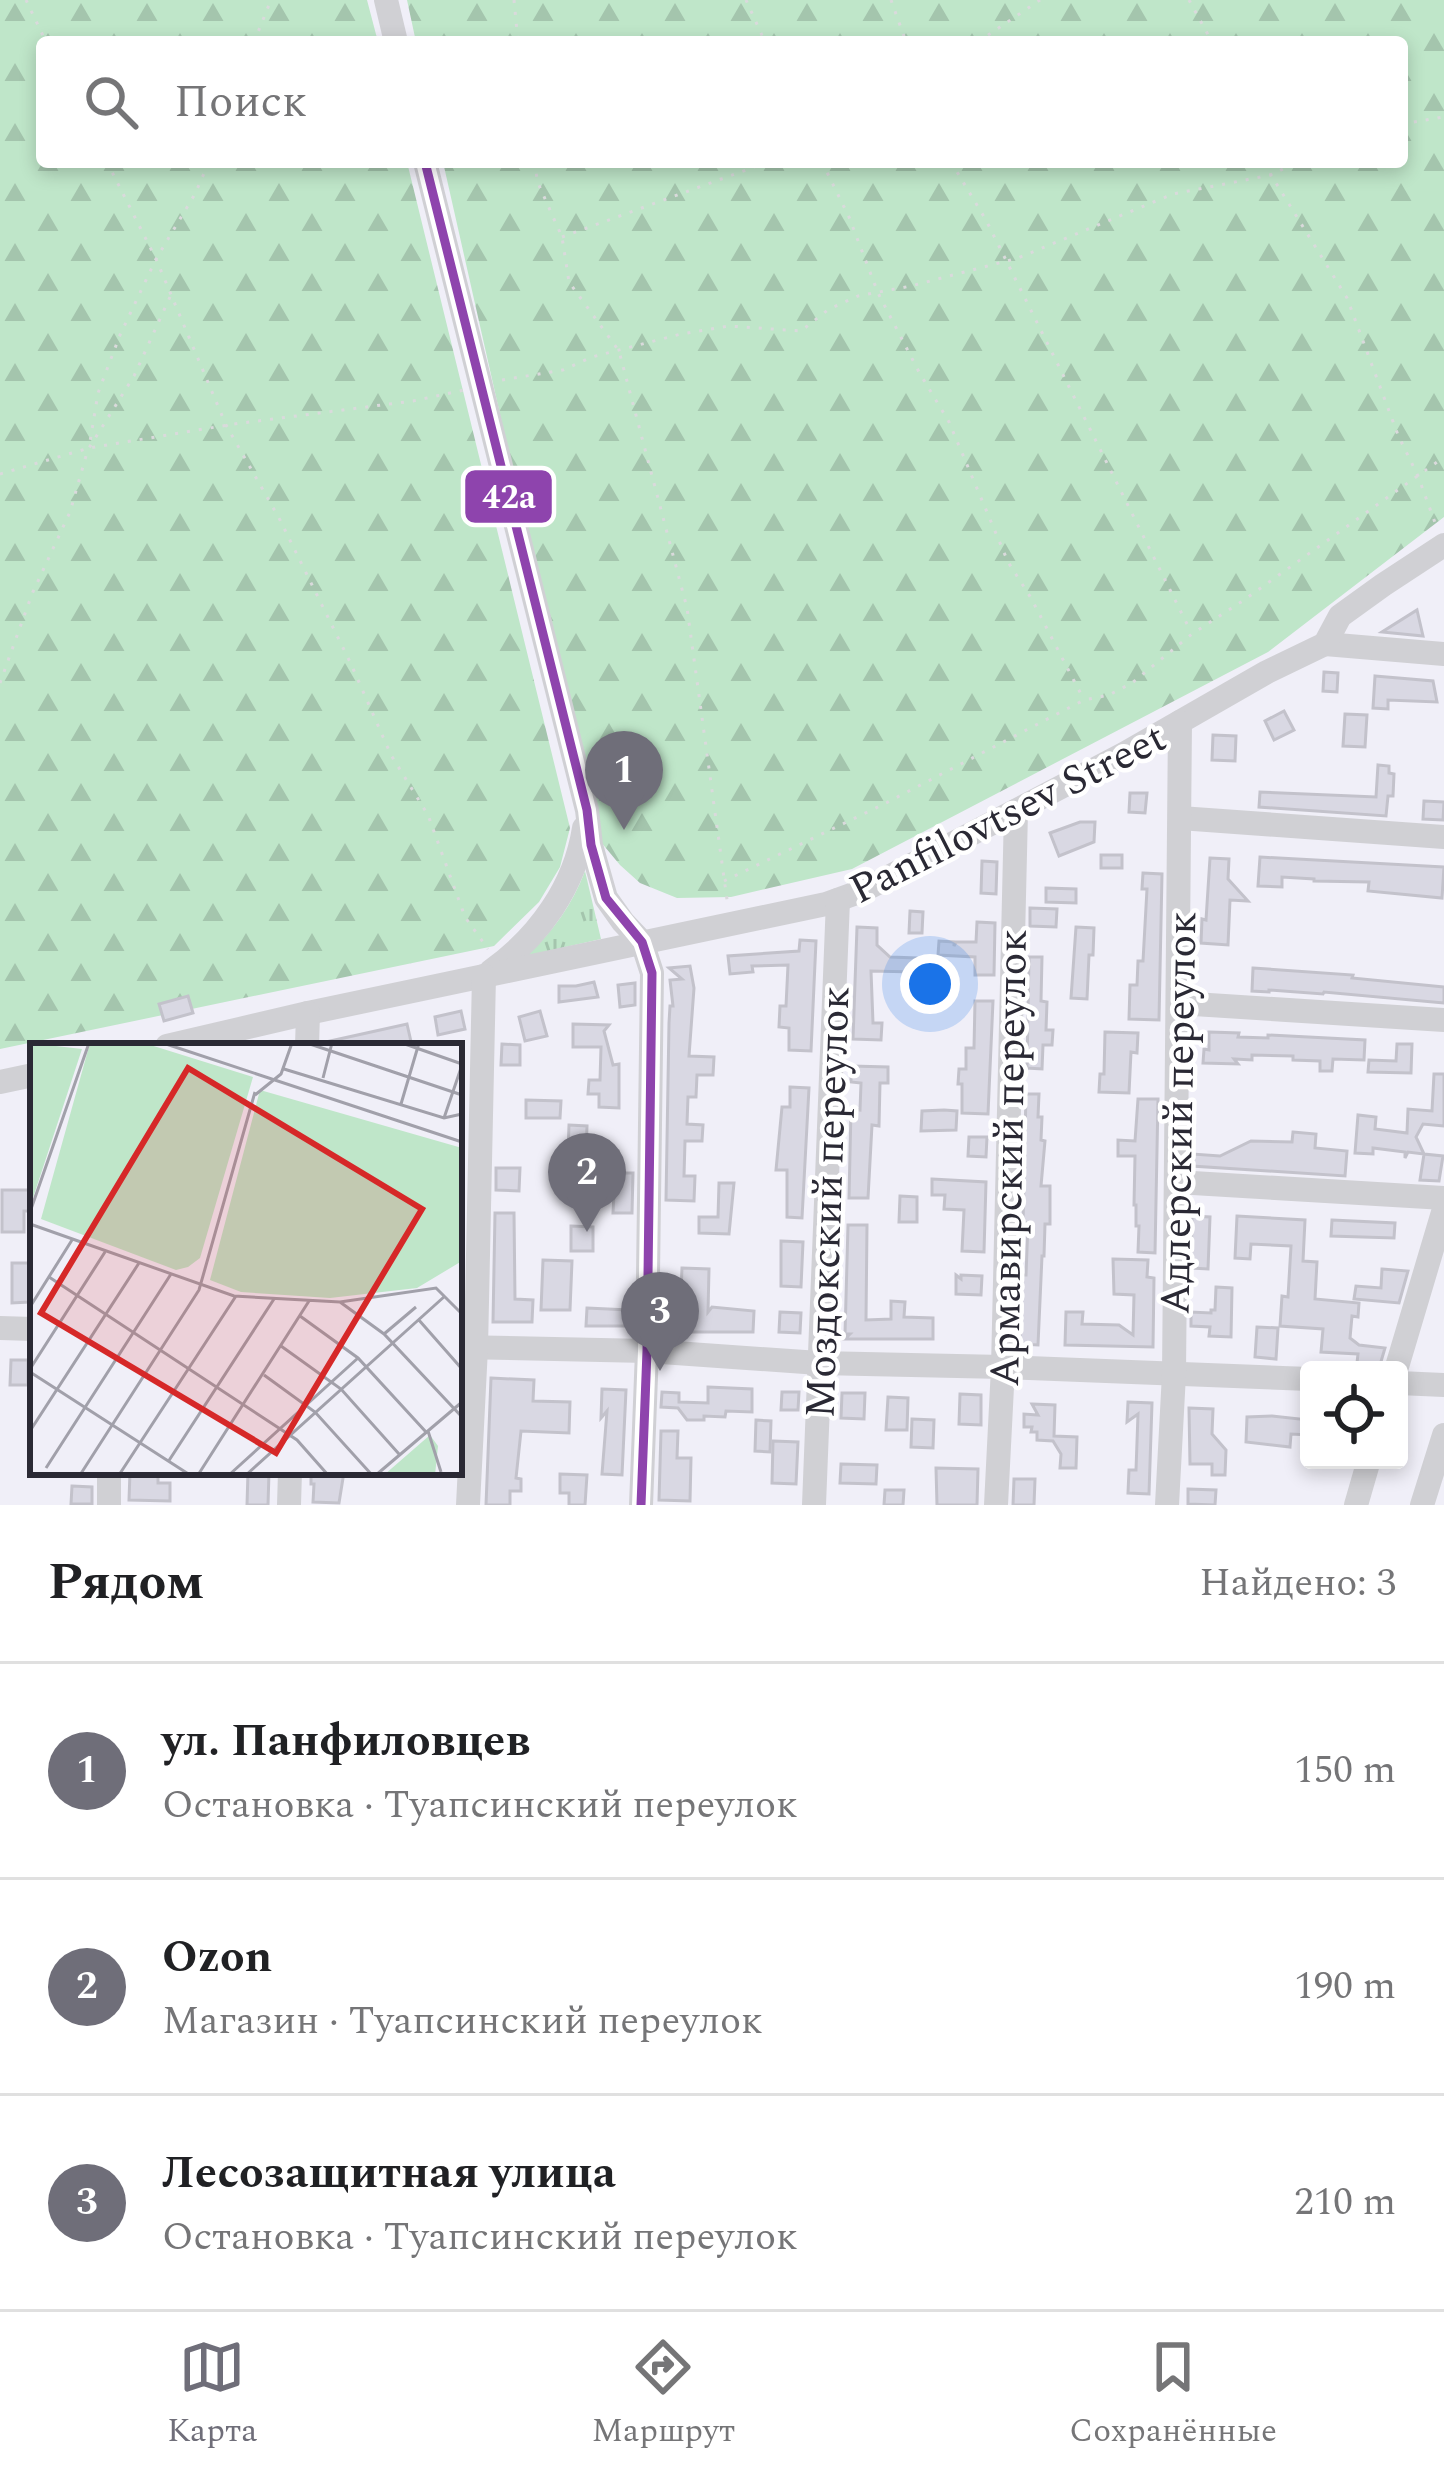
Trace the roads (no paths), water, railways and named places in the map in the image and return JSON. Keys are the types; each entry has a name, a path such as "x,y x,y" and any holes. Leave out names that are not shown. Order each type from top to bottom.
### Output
{"street":[{"path":"386,0 395,36"},
{"path":"426,168 587,810 591,845 607,898 642,942 652,973 641,1505"},
{"name":"Panfilovtsev Street","path":"180,1043 862,892 1325,644 1340,616 1444,545"},
{"path":"1325,644 1444,654"},
{"name":"Адлерский переулок","path":"1168,1505 1174,1374 1180,722"},
{"path":"468,1505 468,1347 492,971 536,931 567,883 581,848 587,810"},
{"name":"Армавирский переулок","path":"996,1505 1016,811"},
{"path":"1180,818 1444,838"},
{"name":"Моздокский переулок","path":"814,1505 838,900"},
{"path":"1178,1003 1444,1020"},
{"path":"307,1043 308,1013"},
{"path":"0,1082 30,1076"},
{"path":"1176,1182 1444,1198"},
{"path":"1399,1361 1444,1209"},
{"path":"0,1328 30,1329"},
{"path":"468,1347 646,1351 819,1364 1300,1379"},
{"path":"1408,1383 1444,1385"},
{"path":"1430,1503 1444,1435"},
{"path":"1356,1505 1367,1469"},
{"path":"109,1505 110,1475"},
{"path":"289,1505 290,1475"}],"place":[{"name":"ул. Панфиловцев","path":"624,830"},
{"name":"Ozon","path":"587,1232"},
{"name":"Лесозащитная улица","path":"660,1371"}]}
